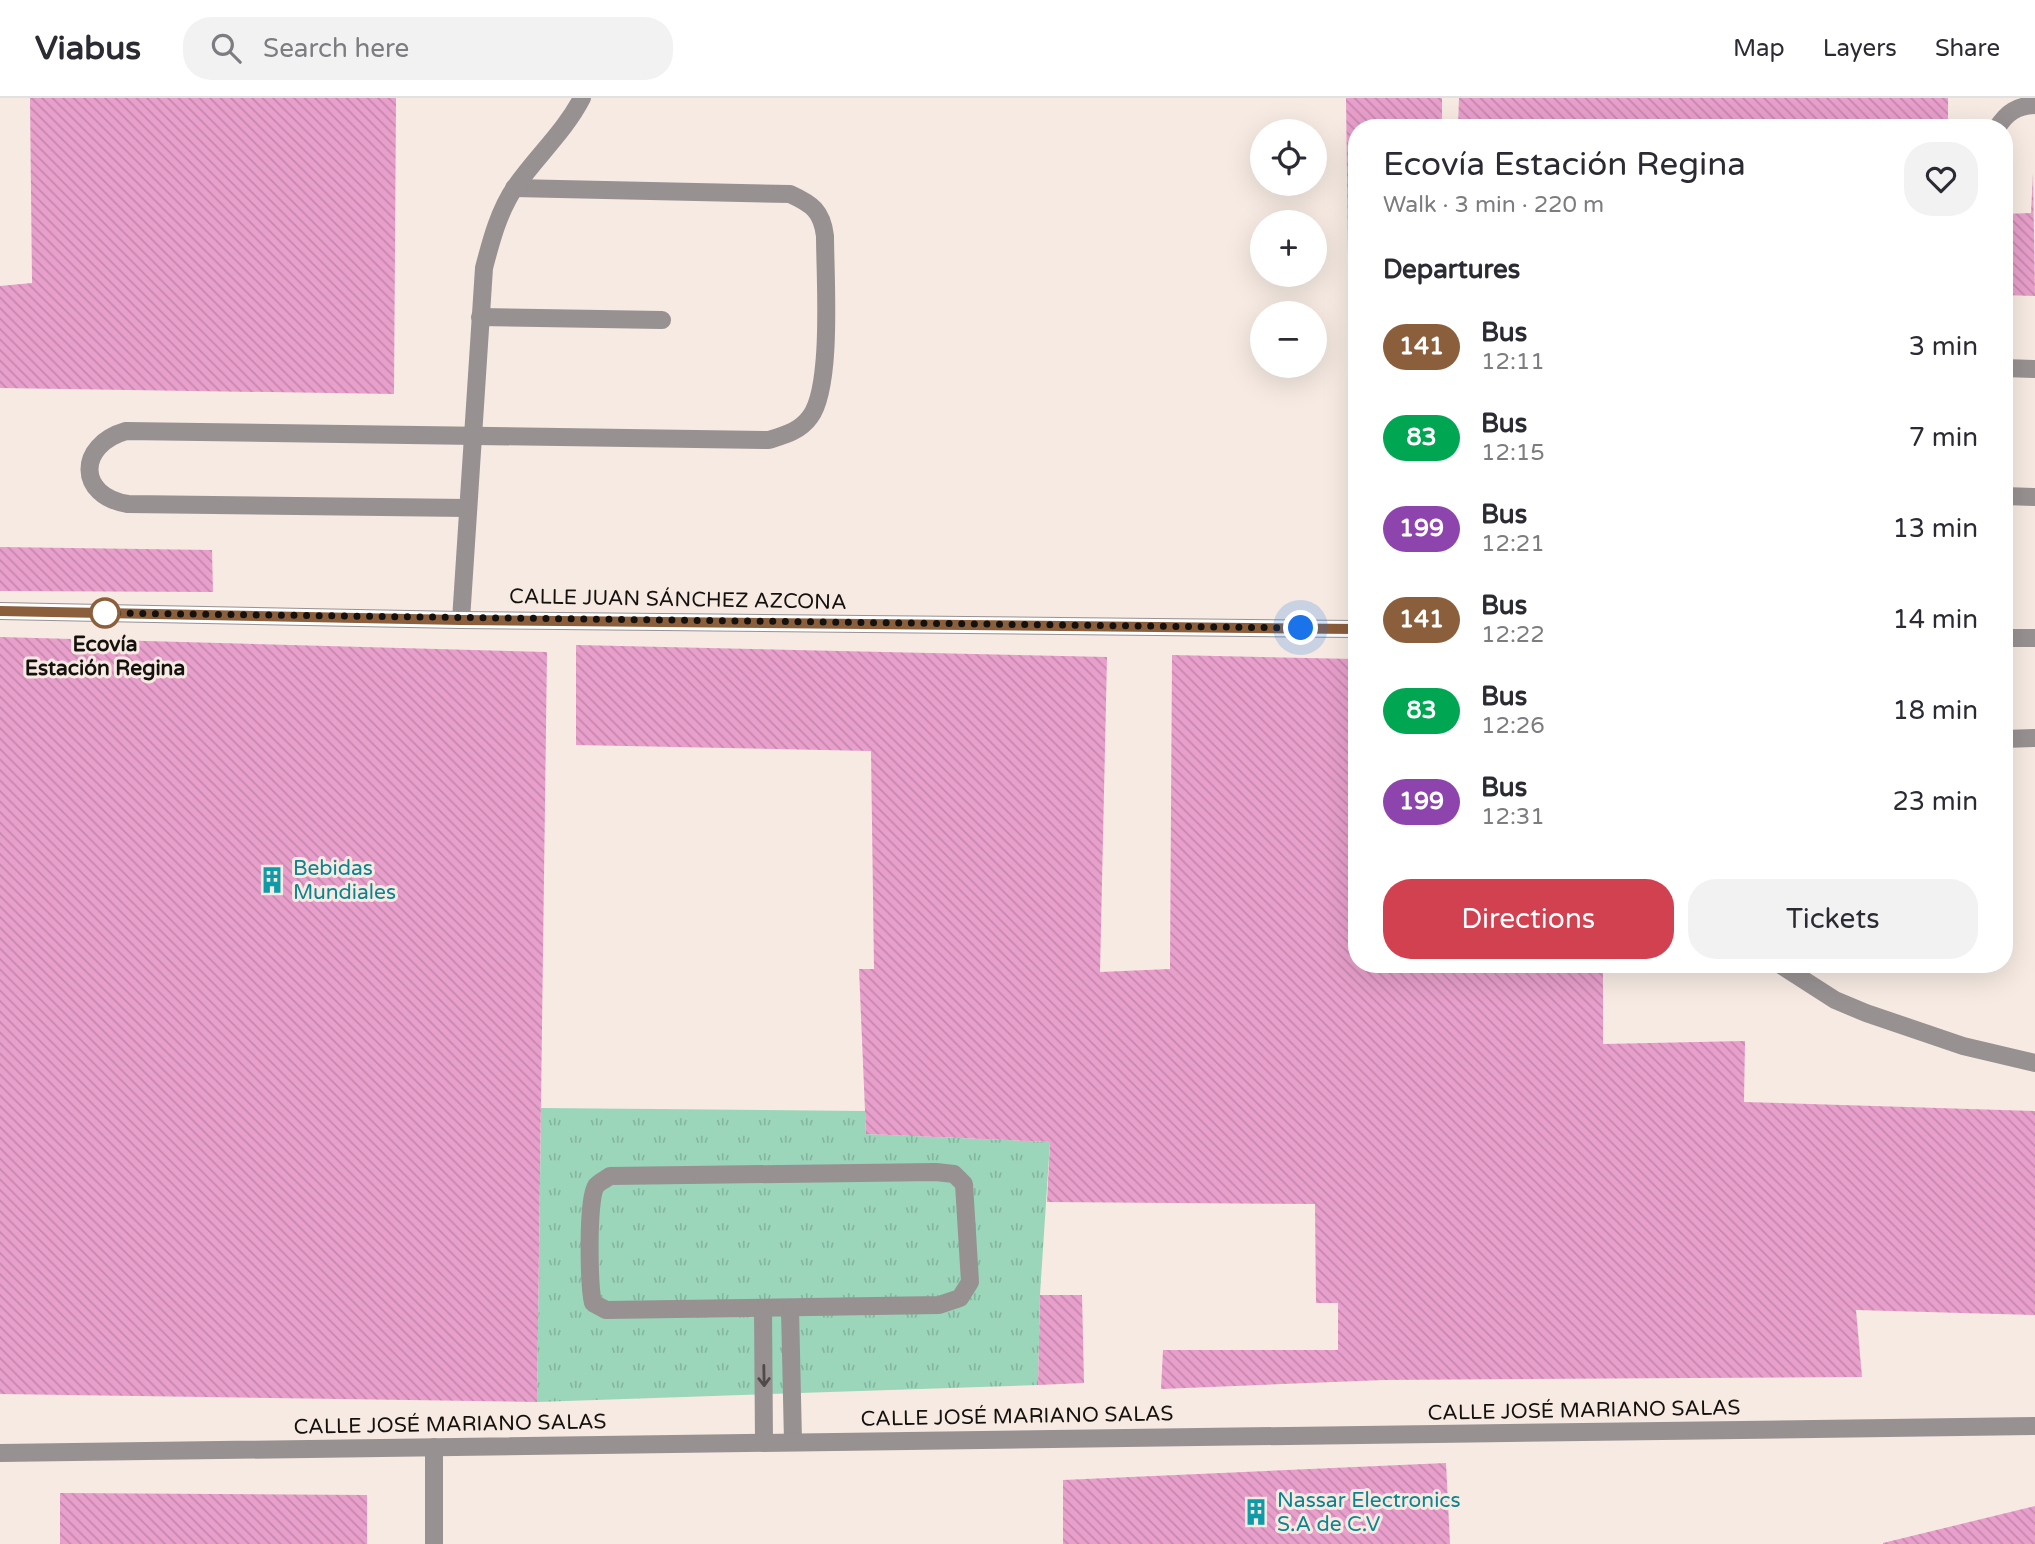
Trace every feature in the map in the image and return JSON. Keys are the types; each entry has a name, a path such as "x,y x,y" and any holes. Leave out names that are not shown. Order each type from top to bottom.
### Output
{"street":[{"path":"461,620 484,268 495,229 514,188 573,115 582,98"},
{"path":"2002,119 2021,106 2035,105"},
{"path":"467,508 128,504 109,501 99,493 91,478 90,462 96,447 109,436 126,431 769,439 792,433 810,417 820,398 823,375 825,236 823,218 812,204 790,194 514,188"},
{"path":"480,317 662,320"},
{"path":"2013,368 2035,369"},
{"path":"2013,496 2035,497"},
{"name":"CALLE JUAN SÁNCHEZ AZCONA","path":"0,611 461,620 1348,629"},
{"path":"2013,638 2035,638"},
{"path":"2013,739 2035,738"},
{"path":"1793,973 1835,1000 1866,1013 1963,1046 2035,1063"},
{"path":"936,1172 954,1174 964,1184 970,1282 960,1298 939,1305 790,1309 606,1310 593,1303 589,1287 595,1187 610,1176 936,1172"},
{"path":"763,1309 764,1443"},
{"path":"790,1309 793,1441"},
{"name":"CALLE JOSÉ MARIANO SALAS","path":"0,1453 2035,1426"},
{"path":"434,1447 434,1544"}],"green space":[{"path":"541,1108 865,1111 866,1134 1050,1142 1040,1294 1038,1385 537,1402"}],"building":[{"path":"30,98 396,98 394,394 0,388 0,286 32,283"},
{"path":"1346,98 1442,98 1442,119 1348,119 1348,256"},
{"path":"1459,98 1948,98 1948,119 1458,119"},
{"path":"2033,173 2035,296 2013,295 2013,214 2031,213"},
{"name":"Ecovía Estación Regina","path":"0,547 212,550 213,592 0,591"},
{"name":"Bebidas Mundiales","path":"0,637 547,652 537,1402 0,1394"},
{"path":"576,645 1107,657 1100,972 1170,969 1172,655 1348,659 1348,973 1603,973 1603,1044 1745,1041 1744,1102 2035,1111 2035,1315 1856,1310 1862,1377 1384,1380 1161,1389 1163,1350 1338,1350 1338,1303 1316,1303 1315,1204 1047,1202 1050,1142 866,1134 859,969 874,969 871,751 576,745"},
{"path":"1040,1295 1082,1295 1084,1383 1038,1385"},
{"name":"Nassar Electronics S.A de C.V","path":"1446,1463 1450,1544 1063,1544 1063,1480"},
{"path":"60,1493 367,1495 367,1544 60,1544"},
{"path":"2035,1506 2035,1544 1883,1544 1883,1543"}],"bus line":[{"name":"141","path":"0,611 461,620 1348,629"}],"place":[{"name":"Ecovía Estación Regina","path":"105,613"},
{"name":"Bebidas Mundiales","path":"272,880"},
{"name":"Nassar Electronics S.A de C.V","path":"1256,1512"}],"route":[{"path":"105,613 488,620 1301,628"}]}
